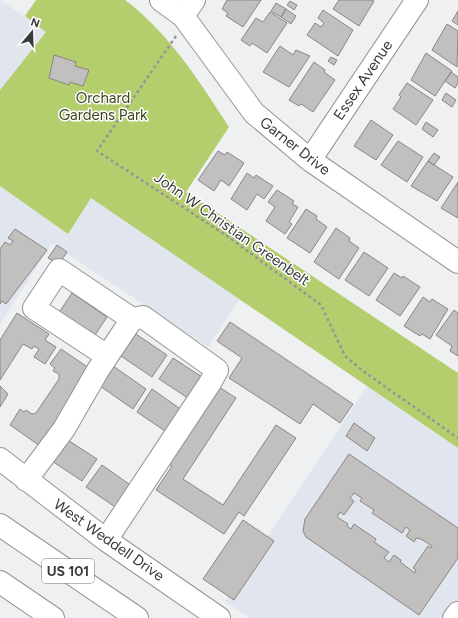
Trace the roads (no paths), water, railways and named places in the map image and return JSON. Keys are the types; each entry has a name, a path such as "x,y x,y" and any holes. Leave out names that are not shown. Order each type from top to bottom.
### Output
{"main road":[{"name":"Garner Drive","path":"161,0 188,12 254,113 310,160 458,262"},
{"name":"Essex Avenue","path":"310,160 417,0"},
{"path":"107,356 34,308 59,270 132,319"},
{"path":"26,480 64,429 107,356 132,319 142,317 217,370 210,383 106,540"},
{"name":"West Weddell Drive","path":"0,459 106,540 219,618"},
{"name":"US 101","path":"0,525 137,618"},
{"path":"0,582 53,618"},
{"path":"454,618 458,613"}],"park label":[{"name":"Orchard Gardens Park","path":"103,106"}]}
